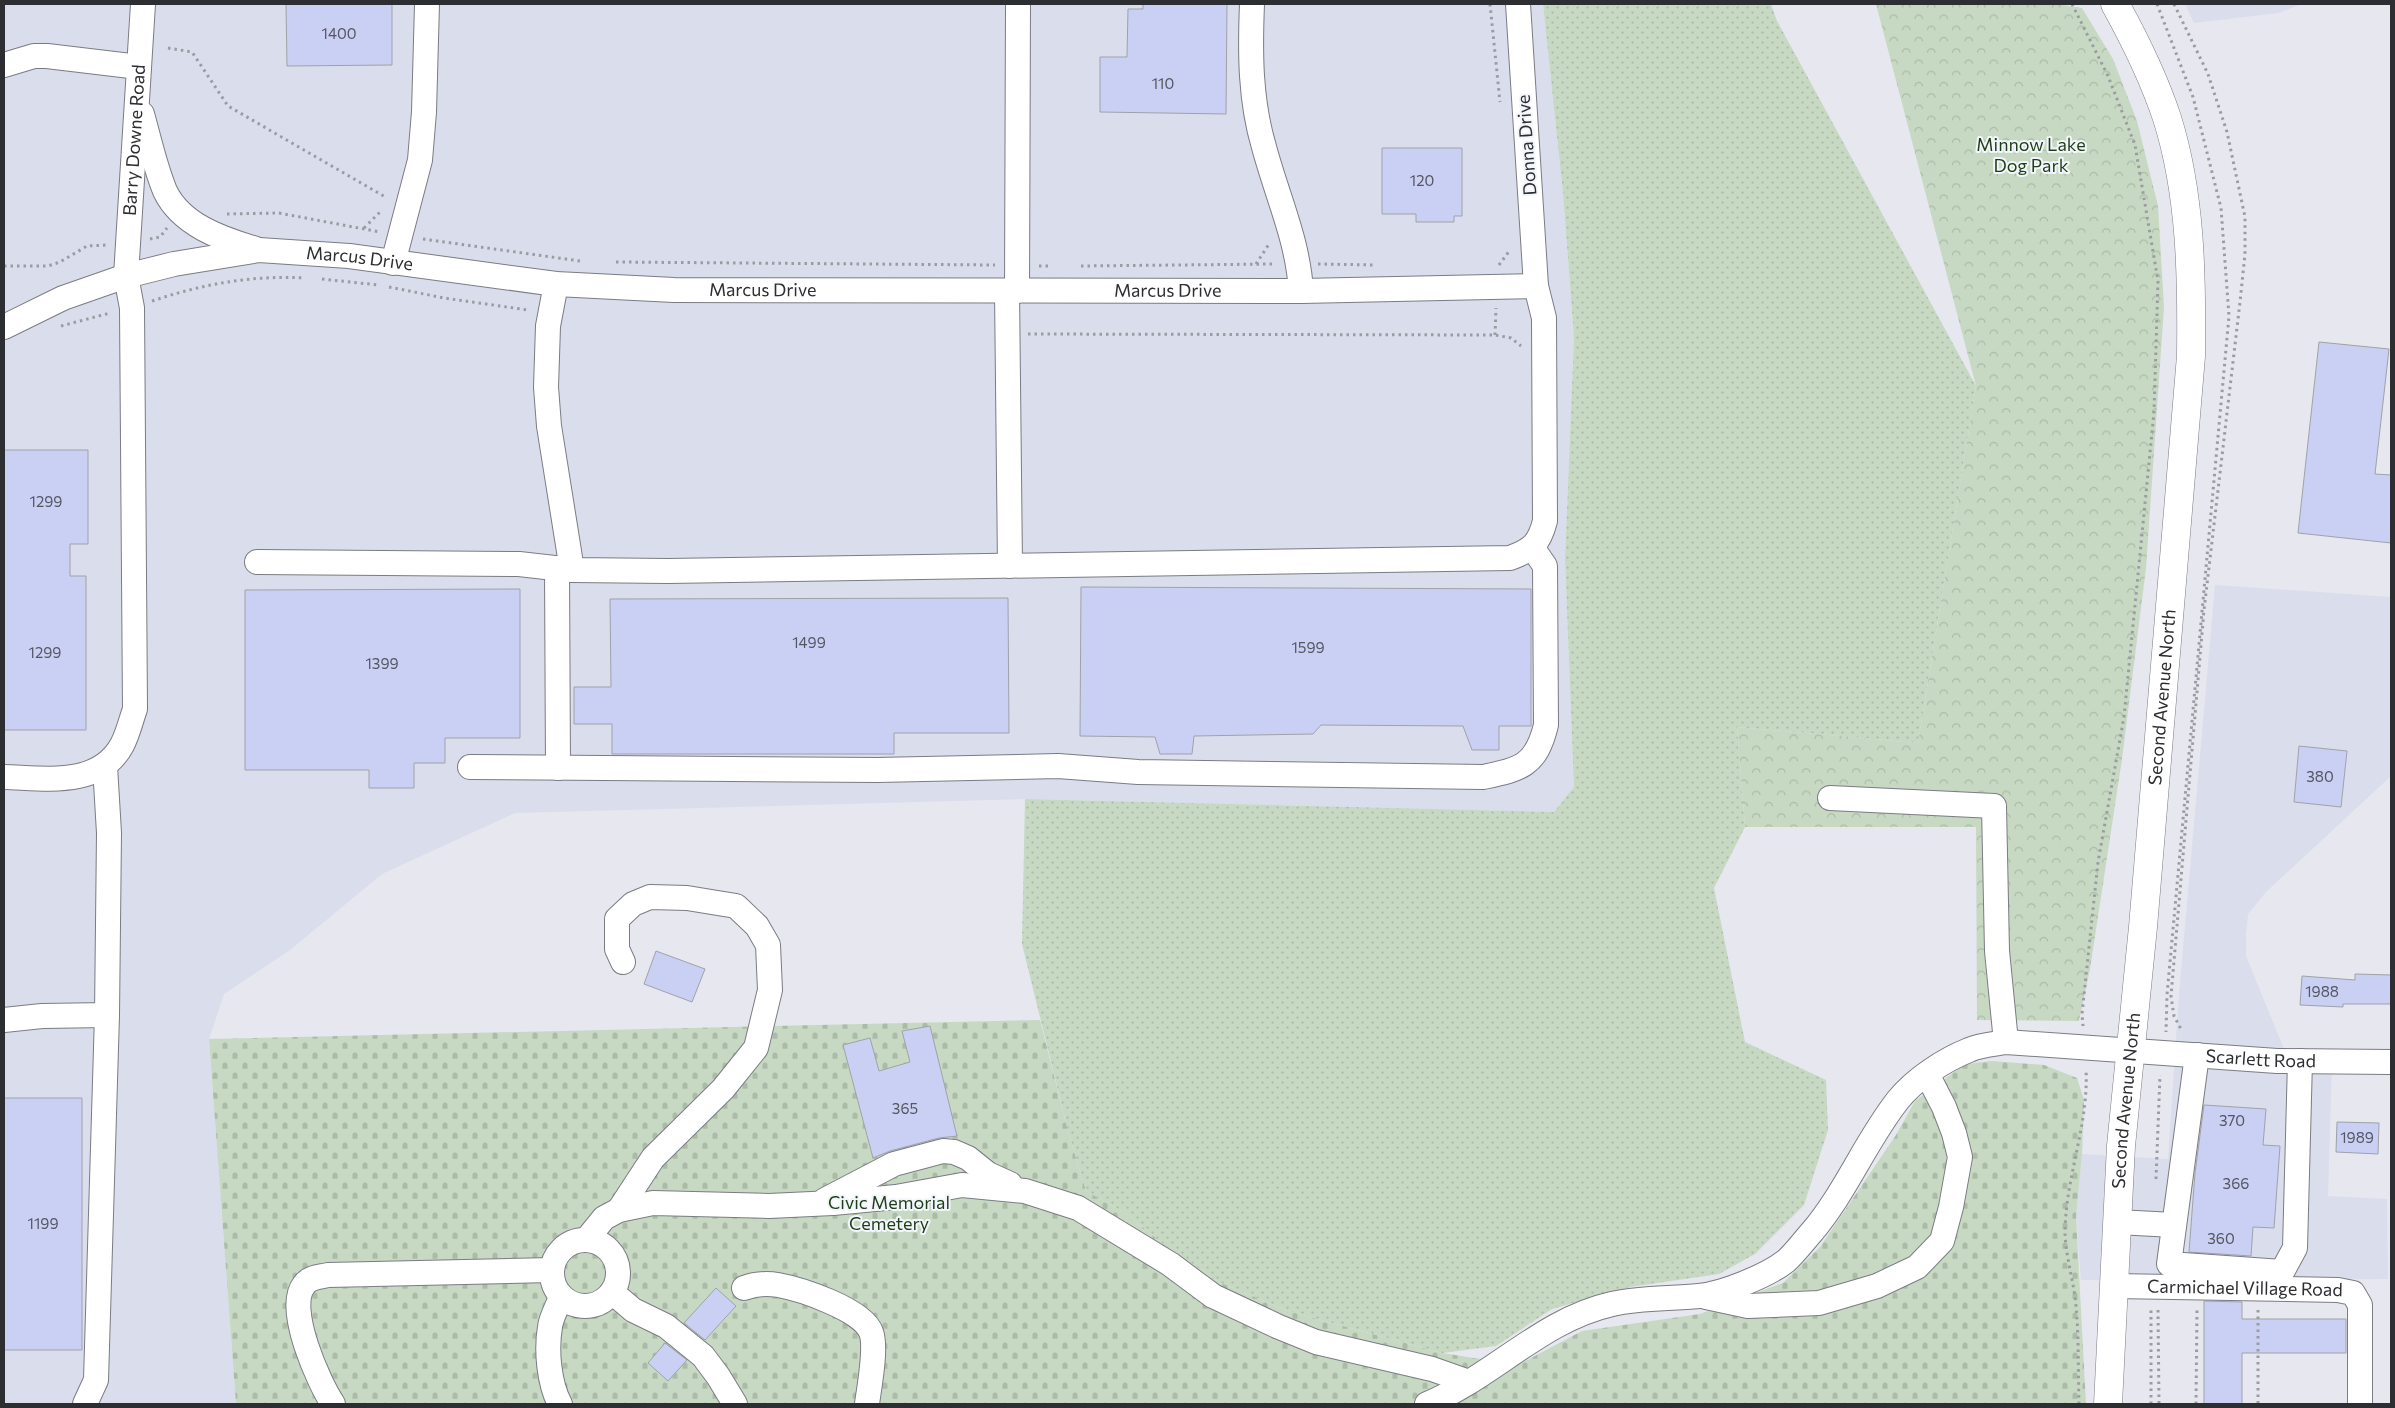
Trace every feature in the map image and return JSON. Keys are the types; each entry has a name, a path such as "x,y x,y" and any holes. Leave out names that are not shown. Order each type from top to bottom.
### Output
{"main road":[{"name":"Second Avenue North","path":"2108,1404 2117,1222 2192,356 2192,286 2186,218 2178,160 2167,118 2132,35 2115,4"}],"street":[{"name":"Barry Downe Road","path":"105,766 122,745 135,708 132,308 126,276 143,4"},
{"path":"393,263 420,160 424,112 427,4"},
{"path":"1010,566 1012,292 1017,265 1018,4"},
{"path":"1252,4 1252,93 1263,146 1288,219 1299,264 1301,291"},
{"name":"Donna Drive","path":"1518,4 1536,286 1544,318 1545,521 1540,537 1532,547"},
{"path":"4,65 34,56 47,56 139,67"},
{"path":"137,98 166,192 188,220 209,232 259,250"},
{"name":"Marcus Drive","path":"4,327 63,298 126,276 174,264 259,250 349,256 556,284 674,290 1301,291 1536,286"},
{"path":"556,284 546,363 549,426 565,569 558,768"},
{"path":"257,562 519,564 565,569 668,571 1510,558 1532,547 1545,566 1546,725 1541,746 1526,762 1515,770 1483,777 1138,772 1058,766 877,770 470,767"},
{"path":"4,777 70,778 105,766 109,833 107,1015 96,1380 86,1404"},
{"path":"1830,798 1994,806 1997,951 2006,1042"},
{"path":"619,1210 653,1158 723,1089 756,1048 770,990 768,945 757,926 736,906 687,898 650,897 633,904 617,919 617,950 623,962"},
{"path":"4,1020 42,1016 107,1015"},
{"name":"Scarlett Road","path":"1701,1296 1752,1281 1786,1261 1829,1212 1869,1144 1899,1099 1927,1074 1970,1049 2006,1042 2300,1062 2391,1062"},
{"path":"2197,1055 2169,1264 2282,1272 2295,1248 2300,1062"},
{"path":"1427,1404 1469,1382 1523,1345 1569,1318 1612,1304 1660,1298 1701,1296 1748,1306 1819,1303 1877,1286 1917,1267 1942,1241 1951,1207 1960,1157 1954,1133 1944,1107 1927,1074"},
{"path":"819,1204 894,1164 943,1151 954,1152 968,1158 988,1174 1025,1191 1078,1208 1170,1264 1213,1296 1279,1327 1316,1342 1432,1369 1469,1382"},
{"path":"588,1239 604,1218 619,1210 653,1203 769,1206 819,1204 896,1197 962,1185 1025,1191"},
{"path":"2117,1222 2174,1225"},
{"path":"588,1239 606,1246 616,1258 619,1274 612,1292 605,1300 586,1306 574,1305 562,1297 553,1285 551,1270 554,1258 563,1247 576,1240 588,1239"},
{"path":"333,1404 308,1355 300,1317 298,1300 303,1285 312,1278 328,1275 551,1270"},
{"path":"744,1288 755,1284 778,1285 843,1306 861,1319 871,1332 872,1361 867,1404"},
{"name":"Carmichael Village Road","path":"2115,1286 2338,1290 2353,1294 2360,1305 2360,1404"},
{"path":"612,1292 633,1310 666,1326 703,1356 735,1404"},
{"path":"560,1404 556,1396 548,1355 550,1325 562,1297"}],"path":[{"path":"1490,4 1501,112"},
{"path":"2072,4 2108,76 2135,146 2158,282 2153,422 2124,717 2098,862 2082,1014 2087,1093 2081,1137 2071,1177 2065,1235 2076,1305 2079,1404"},
{"path":"2174,4 2208,74 2224,124 2245,217 2245,254 2240,302 2204,610 2171,996 2174,1016 2182,1029"},
{"path":"168,48 192,52 228,106 390,199"},
{"path":"4,266 48,266 60,262 87,246 128,244 160,237 181,211"},
{"path":"226,214 279,213 475,247 583,261"},
{"path":"1495,335 1498,266 1508,255 1510,248"},
{"path":"612,262 1056,266"},
{"path":"1075,266 1379,265"},
{"path":"60,327 132,308 210,284 261,278 309,278"},
{"path":"319,279 380,285 444,298 551,313"},
{"path":"1026,339 1027,334 1495,335 1511,338 1524,348"},
{"path":"2196,1404 2197,1287"},
{"path":"2258,1288 2258,1404"}],"shaded area":[{"path":"4,4 1543,4 1563,193 1574,337 1565,560 1574,787 1554,812 1025,799 515,813 382,874 290,950 224,994 209,1039 236,1404 4,1404"},
{"path":"2185,4 2302,4 2278,13 2194,23"},
{"path":"2215,585 2391,597 2391,776 2266,892 2248,914 2246,934 2246,956 2288,1059 2332,1060 2328,1196 2387,1199 2388,1279 2081,1280 2076,1217 2082,1154 2168,1159 2179,995"}],"green space":[{"path":"1543,4 1771,4 1777,21 1976,386 1918,743 1737,727 1745,827 1714,888 1745,1042 1826,1080 1828,1130 1804,1205 1755,1254 1719,1274 1630,1287 1552,1309 1496,1346 1442,1353 1288,1311 1219,1282 1163,1244 1127,1214 1086,1191 1069,1135 1022,944 1025,799 1554,812 1574,787 1565,560 1574,337 1563,193"},
{"name":"Minnow Lake Dog Park","path":"1876,4 2056,4 2082,8 2113,59 2137,121 2158,206 2164,307 2146,568 2122,759 2090,969 2079,1021 1977,1020 1976,827 1745,827 1737,727 1918,743 1976,386"},
{"name":"Civic Memorial Cemetery","path":"1040,1020 1069,1135 1086,1191 1127,1214 1163,1244 1219,1282 1288,1311 1442,1353 1518,1365 1582,1331 1700,1314 1783,1283 1820,1247 1896,1135 1915,1101 1965,1064 1992,1061 2044,1065 2077,1078 2084,1100 2082,1154 2076,1217 2086,1404 236,1404 209,1039"}],"building":[{"path":"286,4 392,4 392,65 287,66"},
{"path":"1143,4 1227,4 1226,114 1100,112 1100,57 1127,57 1128,9 1143,9"},
{"path":"1382,148 1462,148 1462,216 1454,216 1454,222 1416,222 1416,214 1382,214"},
{"path":"2319,342 2389,349 2375,474 2391,475 2391,543 2298,533"},
{"path":"4,450 88,450 88,544 70,544 70,576 86,576 86,730 4,730"},
{"path":"1081,587 1531,589 1531,726 1499,726 1499,750 1472,750 1463,726 1321,725 1313,734 1194,736 1192,754 1160,754 1155,737 1080,736"},
{"path":"520,589 520,738 445,738 445,763 414,763 414,788 369,788 369,770 245,770 245,590"},
{"path":"1008,598 1009,733 894,733 894,754 612,754 612,724 574,724 574,687 611,687 610,599"},
{"path":"2299,746 2347,751 2341,807 2294,802"},
{"path":"656,951 705,969 692,1002 644,984"},
{"path":"2355,974 2391,975 2391,1004 2343,1004 2343,1007 2300,1005 2302,976 2355,980"},
{"path":"930,1026 957,1136 939,1138 890,1151 873,1158 843,1045 870,1038 879,1071 910,1062 902,1031"},
{"path":"4,1098 82,1098 82,1350 4,1350"},
{"path":"2204,1105 2266,1109 2263,1145 2280,1146 2274,1228 2253,1227 2251,1256 2189,1252 2195,1173"},
{"path":"2337,1122 2379,1123 2378,1154 2336,1152"},
{"path":"716,1288 736,1306 705,1340 684,1323"},
{"path":"2204,1301 2242,1302 2242,1319 2346,1319 2346,1353 2242,1353 2242,1404 2204,1404"},
{"path":"665,1343 687,1360 668,1381 648,1363"}]}
